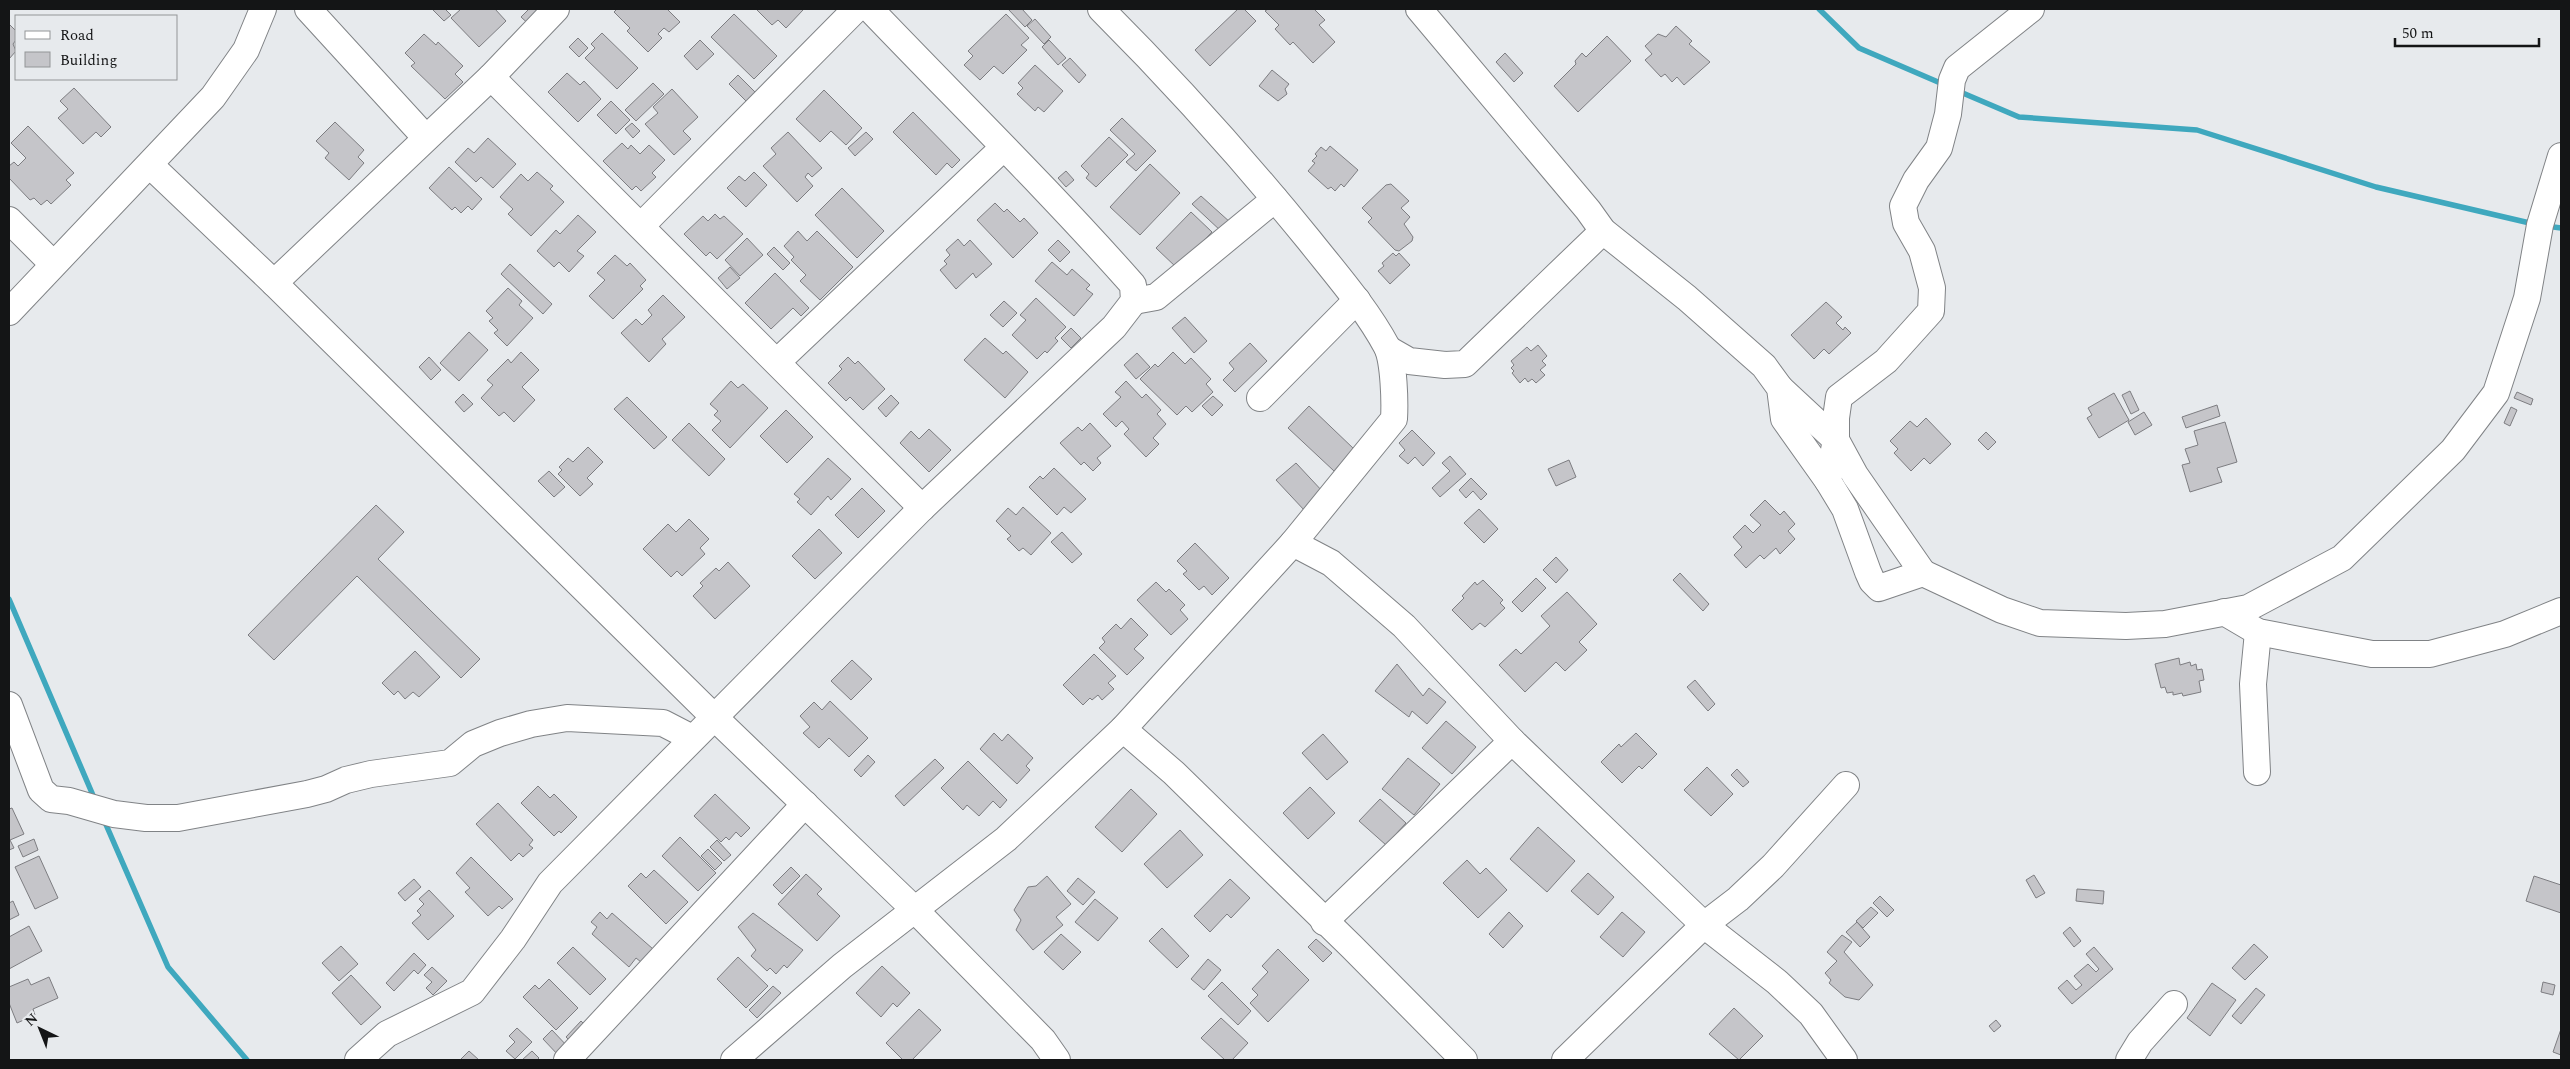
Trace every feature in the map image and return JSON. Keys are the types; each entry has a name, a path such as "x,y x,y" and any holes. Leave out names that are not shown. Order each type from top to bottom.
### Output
{"street":[{"path":"9,312 213,97 246,50 263,9"},
{"path":"308,9 426,138"},
{"path":"274,283 491,77 556,9"},
{"path":"641,226 856,9"},
{"path":"358,1060 387,1034 472,992 513,939 550,883 713,716 922,508 1114,327 1134,301 1133,285 1056,200 1003,148 870,9"},
{"path":"738,1059 842,966 914,908 1006,839 1123,729 1293,543 1394,419 1395,400 1388,349 1357,300 1275,199 1135,43 1101,9"},
{"path":"1419,9 1588,210 1603,231 1687,298 1764,366 1780,388 1836,440 1856,475 1923,573 2002,610 2040,623 2126,626 2165,624 2248,608 2342,558 2453,450 2496,393 2527,298 2540,225 2561,156"},
{"path":"1828,481 1836,440 1836,418 1839,397 1886,361 1931,311 1932,288 1922,251 1906,224 1903,206 1916,180 1939,148 1948,114 1952,80 1957,68 1974,52 2031,9"},
{"path":"491,77 922,508"},
{"path":"777,362 1003,148"},
{"path":"150,165 274,283 713,716 914,908 1043,1040 1057,1060"},
{"path":"1134,301 1156,297 1275,199"},
{"path":"9,220 53,264"},
{"path":"1388,349 1409,361 1445,365 1465,364 1603,231"},
{"path":"1260,398 1357,300"},
{"path":"1780,388 1784,419 1828,481 1845,509 1872,581 1879,588 1923,573"},
{"path":"1293,543 1331,563 1404,626 1512,741 1704,924 1776,982 1811,1014 1844,1060"},
{"path":"2224,612 2258,632 2372,654 2430,654 2505,634 2561,611"},
{"path":"2257,772 2253,684 2258,632"},
{"path":"9,704 41,790 46,796 87,808 146,818 178,818 306,794 326,789 346,780 371,774 450,763 472,744 531,724 567,718 663,724 692,738"},
{"path":"1123,729 1174,773 1324,922 1352,947 1464,1060"},
{"path":"1324,922 1512,741"},
{"path":"1565,1060 1704,924 1738,899 1773,866 1846,785"},
{"path":"571,1059 805,804"},
{"path":"2129,1060 2140,1042 2174,1004"}],"building":[{"path":"432,9 445,9 451,15 444,21"},
{"path":"461,9 495,9 506,21 479,47 451,18"},
{"path":"529,9 544,9 533,28 521,17"},
{"path":"617,9 667,9 680,22 669,32 664,28 658,34 662,38 648,52 627,31 630,28 614,12"},
{"path":"756,9 803,10 786,28 778,20 772,25"},
{"path":"1008,9 1022,9 1032,20 1025,27"},
{"path":"1238,9 1244,9 1256,21 1210,66 1195,50"},
{"path":"1268,9 1314,9 1325,20 1319,25 1335,42 1313,63 1293,42 1290,45 1275,29 1279,25 1265,11"},
{"path":"734,14 777,56 754,79 711,37"},
{"path":"1006,14 1029,38 1021,45 1027,50 1003,74 994,66 980,80 964,65 973,56 968,51"},
{"path":"1035,19 1051,37 1044,44 1027,26"},
{"path":"9,24 15,30 15,41 13,44 15,52 9,59"},
{"path":"1676,26 1692,41 1689,44 1710,62 1684,85 1677,77 1672,82 1665,74 1661,77 1645,60 1652,54 1645,46 1658,34 1666,37"},
{"path":"602,33 638,68 617,89 585,58 595,48 591,44"},
{"path":"424,34 436,45 438,42 463,66 455,74 463,82 445,99 411,66 415,63 405,53"},
{"path":"1607,36 1631,61 1578,112 1554,86 1576,64 1575,61 1582,53 1586,57"},
{"path":"578,38 588,48 579,57 569,47"},
{"path":"700,40 714,54 697,70 684,56"},
{"path":"1049,40 1066,58 1058,65 1042,47"},
{"path":"1505,53 1523,73 1514,82 1496,62"},
{"path":"1070,58 1086,75 1079,83 1062,65"},
{"path":"1035,65 1063,91 1044,112 1038,107 1035,111 1017,94 1023,88 1018,83"},
{"path":"1272,70 1289,84 1285,89 1287,94 1278,101 1259,86"},
{"path":"567,73 580,85 584,81 601,99 578,122 548,92"},
{"path":"738,75 758,95 749,104 729,84"},
{"path":"653,83 664,94 636,121 625,110"},
{"path":"74,88 111,127 101,137 96,132 83,144 58,118 68,109 60,101"},
{"path":"672,89 698,117 683,131 691,139 674,155 645,124 658,113 653,107"},
{"path":"824,90 862,128 846,145 831,131 820,142 796,119"},
{"path":"611,101 630,120 616,134 597,115"},
{"path":"913,112 960,160 952,168 947,163 936,175 893,132"},
{"path":"1122,118 1156,151 1136,171 1126,162 1135,154 1110,130"},
{"path":"335,122 364,150 358,157 364,163 349,180 325,158 329,153 316,141"},
{"path":"632,123 640,131 633,138 625,129"},
{"path":"28,126 74,173 66,180 71,185 51,204 47,200 41,205 34,198 30,200 9,178 9,166 14,162 18,166 26,158 11,143"},
{"path":"788,132 822,168 812,177 808,173 805,177 813,186 797,202 763,166 776,154 771,148"},
{"path":"866,132 873,139 855,156 848,148"},
{"path":"1109,137 1128,155 1096,187 1086,178 1089,174 1081,166"},
{"path":"488,138 516,164 493,188 481,177 476,182 455,162 468,148 474,153"},
{"path":"622,143 628,149 631,145 640,154 649,145 665,160 652,173 656,177 641,191 636,186 632,190 603,161"},
{"path":"1330,146 1358,170 1344,187 1341,184 1335,191 1331,187 1328,189 1308,171 1315,163 1312,161 1317,156 1315,154 1321,147 1326,151"},
{"path":"1150,164 1180,193 1140,235 1110,207"},
{"path":"449,167 482,199 472,210 468,206 461,213 455,207 452,210 429,188"},
{"path":"1066,171 1074,180 1066,187 1058,178"},
{"path":"537,172 553,186 550,189 564,202 531,236 508,214 513,209 500,197 521,174 528,181"},
{"path":"754,172 767,185 746,207 727,188 739,176 745,181"},
{"path":"1391,184 1409,201 1401,208 1410,217 1404,224 1413,237 1412,241 1399,251 1395,250 1368,222 1372,218 1362,208 1386,185"},
{"path":"842,188 884,231 857,258 815,215"},
{"path":"1201,196 1231,223 1222,232 1192,204"},
{"path":"995,203 1004,212 1007,209 1020,222 1024,218 1038,233 1013,258 977,220"},
{"path":"1191,212 1212,232 1177,268 1156,248"},
{"path":"715,214 720,219 724,216 743,234 717,259 710,252 706,256 684,234 703,216 708,221"},
{"path":"578,215 596,232 577,251 584,256 569,272 559,262 554,267 537,251 556,230 560,234"},
{"path":"798,231 807,241 817,231 853,267 820,300 800,281 806,275 791,260 794,257 784,246"},
{"path":"747,238 763,255 740,276 725,260"},
{"path":"958,239 964,246 970,240 992,264 976,278 973,273 956,289 940,270 947,264 944,261 950,255 946,250"},
{"path":"1058,240 1070,252 1060,262 1048,250"},
{"path":"774,247 790,263 783,270 767,254"},
{"path":"1393,253 1396,256 1399,253 1410,265 1390,284 1378,271 1384,266 1382,263"},
{"path":"615,255 627,266 630,263 646,280 640,286 643,289 613,319 589,296 605,280 597,273"},
{"path":"1052,262 1067,275 1072,269 1090,285 1086,289 1093,294 1074,316 1035,281"},
{"path":"510,264 552,304 543,314 501,274"},
{"path":"730,267 740,278 727,289 718,278"},
{"path":"775,273 809,308 801,316 793,308 771,329 745,303"},
{"path":"508,288 522,301 519,305 533,318 507,346 494,333 498,330 489,321 493,318 486,311"},
{"path":"663,295 685,317 662,339 666,344 649,362 621,333 636,319 642,325 652,315 648,310"},
{"path":"1036,298 1066,327 1055,338 1058,341 1047,353 1045,351 1037,359 1012,335 1026,320 1020,315"},
{"path":"1004,301 1017,313 1003,327 990,315"},
{"path":"1826,302 1842,317 1836,323 1843,330 1845,327 1851,333 1829,354 1824,349 1814,359 1791,335"},
{"path":"1185,317 1207,341 1194,353 1172,328"},
{"path":"1071,328 1081,338 1071,348 1061,338"},
{"path":"469,332 488,350 459,381 440,363"},
{"path":"985,338 1003,354 1006,351 1028,372 1005,398 964,360"},
{"path":"1250,343 1267,361 1235,392 1223,380 1234,369 1229,363"},
{"path":"1538,345 1547,356 1542,361 1546,365 1540,370 1545,375 1536,383 1532,379 1528,382 1525,378 1520,383 1512,373 1514,371 1511,368 1514,365 1511,361 1527,347 1531,351"},
{"path":"521,352 539,370 522,387 535,400 514,422 504,412 499,416 481,398 493,385 487,380 508,359 511,363"},
{"path":"1173,352 1185,364 1191,358 1211,379 1206,384 1213,392 1192,412 1186,406 1177,415 1140,379 1155,364 1158,367"},
{"path":"1137,353 1150,367 1136,379 1124,365"},
{"path":"429,357 441,370 431,380 419,367"},
{"path":"848,357 855,364 858,361 885,389 863,410 850,397 846,401 828,383 842,369 839,366"},
{"path":"731,381 738,388 743,384 768,408 730,448 712,430 721,421 714,415 718,411 710,404"},
{"path":"1126,381 1142,398 1146,394 1161,410 1157,414 1166,424 1153,438 1159,444 1146,457 1124,434 1129,429 1122,421 1116,427 1103,414 1121,397 1115,392"},
{"path":"2130,391 2139,410 2131,414 2122,395"},
{"path":"2517,392 2533,399 2531,405 2514,398"},
{"path":"2114,393 2129,420 2099,438 2087,418 2092,415 2088,408"},
{"path":"463,394 473,404 464,412 455,402"},
{"path":"891,395 899,403 886,417 878,408"},
{"path":"1213,396 1223,405 1212,416 1202,406"},
{"path":"627,397 667,437 654,449 614,409"},
{"path":"2217,405 2220,416 2186,428 2182,417"},
{"path":"1309,406 1354,449 1334,471 1288,428"},
{"path":"2511,407 2517,410 2510,426 2504,423"},
{"path":"786,410 813,437 787,463 760,436"},
{"path":"2144,412 2152,425 2135,435 2128,422"},
{"path":"1926,418 1951,444 1930,464 1924,458 1911,471 1894,453 1898,449 1890,441 1910,421 1917,427"},
{"path":"2225,422 2237,462 2217,468 2222,482 2190,492 2182,465 2190,463 2185,449 2198,445 2194,431"},
{"path":"689,423 725,459 709,476 672,440"},
{"path":"1090,423 1111,446 1097,458 1101,463 1093,471 1084,462 1081,465 1060,443 1078,427 1082,431"},
{"path":"929,429 951,450 929,472 900,443 911,431 919,439"},
{"path":"1412,430 1435,453 1423,466 1415,457 1408,464 1399,456 1405,450 1399,443"},
{"path":"1986,432 1996,442 1988,450 1978,440"},
{"path":"588,447 603,462 587,478 593,484 580,496 558,474 562,470 559,467 568,458 573,462"},
{"path":"1450,456 1466,474 1440,497 1432,488 1450,471 1442,463"},
{"path":"828,458 851,479 831,500 828,496 811,515 797,502 800,499 794,494"},
{"path":"1569,460 1576,477 1556,486 1548,469"},
{"path":"1296,463 1324,493 1305,511 1276,480"},
{"path":"1054,468 1086,499 1071,513 1064,507 1057,515 1029,487 1040,476 1043,479"},
{"path":"549,471 565,487 554,497 538,481"},
{"path":"1471,478 1487,494 1481,500 1473,491 1466,498 1459,490"},
{"path":"862,488 885,511 858,538 835,515"},
{"path":"1765,500 1780,515 1784,511 1795,524 1788,531 1795,539 1780,554 1776,548 1764,559 1760,555 1746,568 1734,555 1742,547 1733,537 1745,525 1753,533 1761,525 1750,515"},
{"path":"376,505 404,532 378,559 480,659 461,678 357,576 274,660 248,635"},
{"path":"1023,507 1051,533 1031,555 1023,548 1019,551 1007,539 1011,536 996,521 1008,508 1016,515"},
{"path":"1479,509 1498,529 1484,543 1464,523"},
{"path":"689,519 709,539 700,548 705,554 682,576 677,571 671,577 643,549 668,524 676,532"},
{"path":"819,529 842,553 815,579 792,556"},
{"path":"1062,532 1082,554 1072,563 1051,542"},
{"path":"1195,543 1229,578 1212,595 1204,586 1199,590 1183,574 1187,571 1177,561"},
{"path":"1556,557 1568,570 1556,583 1543,570"},
{"path":"728,562 750,586 715,619 693,596 703,586 700,583 716,568 719,571"},
{"path":"1680,573 1709,604 1703,611 1673,580"},
{"path":"1536,578 1546,588 1522,612 1512,602"},
{"path":"1483,580 1503,600 1500,603 1505,608 1485,627 1480,623 1472,630 1452,610 1464,598 1462,596 1475,582 1477,585"},
{"path":"1156,582 1166,592 1169,589 1185,605 1180,610 1188,619 1171,635 1137,600"},
{"path":"1567,592 1597,624 1579,642 1587,650 1565,671 1556,662 1525,692 1499,665 1516,649 1521,654 1550,626 1541,616"},
{"path":"1131,618 1148,635 1134,649 1144,658 1127,675 1099,648 1105,642 1102,638 1116,624 1121,629"},
{"path":"415,651 440,677 419,697 413,692 405,699 398,691 394,695 382,683"},
{"path":"1094,654 1116,676 1108,683 1114,689 1102,700 1098,695 1092,700 1090,698 1083,705 1063,685"},
{"path":"2179,658 2180,665 2190,662 2191,666 2196,664 2197,670 2202,669 2204,680 2199,681 2201,692 2183,696 2182,693 2173,695 2173,692 2167,693 2165,687 2161,688 2155,664"},
{"path":"852,660 872,679 851,700 831,681"},
{"path":"1397,664 1423,696 1429,688 1446,702 1427,724 1412,711 1409,717 1375,691"},
{"path":"1695,680 1715,704 1708,711 1687,687"},
{"path":"830,701 868,738 849,757 829,738 819,748 803,733 810,727 800,716 814,702 822,710"},
{"path":"1446,721 1476,747 1452,774 1422,748"},
{"path":"994,733 1002,741 1008,734 1033,758 1026,766 1030,770 1017,784 980,749"},
{"path":"1636,733 1657,754 1642,769 1639,766 1622,783 1601,762 1619,744 1621,747"},
{"path":"1323,734 1348,762 1327,780 1302,753"},
{"path":"868,755 875,762 861,777 854,770"},
{"path":"1408,758 1440,784 1414,815 1382,789"},
{"path":"935,759 944,768 904,806 895,796"},
{"path":"968,761 1007,800 1000,808 993,801 979,816 967,805 963,810 941,788"},
{"path":"1707,767 1733,794 1711,816 1684,790"},
{"path":"1737,769 1749,782 1743,787 1731,775"},
{"path":"538,786 550,798 554,794 577,817 561,833 559,831 554,836 521,803"},
{"path":"1310,787 1335,813 1308,839 1283,813"},
{"path":"1131,789 1157,814 1122,852 1095,827"},
{"path":"715,794 750,828 741,837 736,832 729,840 726,837 721,842 694,816"},
{"path":"1380,799 1406,823 1386,845 1359,821"},
{"path":"498,803 533,840 529,845 533,848 523,857 519,853 511,861 476,824"},
{"path":"12,808 24,834 10,840 14,848 9,850 9,809"},
{"path":"1538,827 1575,861 1547,892 1510,859"},
{"path":"1180,830 1203,855 1167,888 1144,864"},
{"path":"680,837 716,873 698,891 662,856"},
{"path":"34,839 38,850 23,857 18,846"},
{"path":"717,840 731,855 724,861 710,847"},
{"path":"708,849 722,863 715,870 701,856"},
{"path":"39,856 58,898 35,909 15,867"},
{"path":"471,857 513,899 502,909 499,906 488,916 465,892 470,888 456,873"},
{"path":"1467,860 1480,874 1486,868 1507,890 1478,918 1443,883"},
{"path":"791,867 800,876 782,894 773,885"},
{"path":"654,870 688,902 666,924 628,886 641,873 646,878"},
{"path":"1588,873 1614,897 1598,915 1571,891"},
{"path":"806,874 822,889 817,894 840,916 817,941 778,904"},
{"path":"2034,875 2045,893 2036,898 2026,880"},
{"path":"1047,876 1071,904 1056,917 1063,925 1033,950 1016,930 1021,920 1014,910 1028,887 1036,886"},
{"path":"2534,876 2561,885 2561,913 2526,901"},
{"path":"1078,878 1095,892 1083,905 1067,891"},
{"path":"414,879 421,887 405,901 398,893"},
{"path":"1230,879 1250,898 1231,918 1227,914 1210,932 1194,916"},
{"path":"2077,889 2104,891 2103,904 2076,901"},
{"path":"429,890 454,916 428,940 412,923 421,915 417,911 424,904 419,899"},
{"path":"1880,896 1894,910 1887,917 1873,903"},
{"path":"1095,899 1118,918 1098,941 1075,922"},
{"path":"13,901 19,915 9,920 9,903"},
{"path":"1871,907 1878,913 1863,928 1856,921"},
{"path":"600,912 607,919 612,913 653,949 641,962 636,958 629,967 592,934 597,927 591,922"},
{"path":"1509,912 1523,926 1503,948 1489,934"},
{"path":"1622,912 1645,932 1623,957 1600,937"},
{"path":"753,913 803,950 787,968 784,965 776,974 770,968 767,971 751,956 756,950 738,927"},
{"path":"1857,922 1870,937 1860,947 1846,932"},
{"path":"29,926 42,951 9,969 9,937"},
{"path":"2070,927 2081,941 2074,947 2063,933"},
{"path":"1162,928 1189,956 1177,968 1149,941"},
{"path":"1061,934 1081,952 1063,970 1044,952"},
{"path":"1842,935 1852,942 1844,952 1873,985 1859,1000 1845,997 1829,983 1831,980 1825,973 1837,961 1827,952"},
{"path":"1316,939 1332,953 1323,962 1308,947"},
{"path":"2254,944 2268,957 2245,980 2232,968"},
{"path":"341,946 358,964 339,981 322,963"},
{"path":"573,947 606,979 590,995 557,963"},
{"path":"2094,947 2113,969 2072,1004 2058,988 2067,980 2076,990 2082,985 2074,976 2088,964 2096,972 2099,969 2086,954"},
{"path":"1278,949 1309,980 1268,1022 1250,1003 1258,995 1252,989 1268,972 1262,966"},
{"path":"414,953 426,965 418,974 414,970 394,991 386,983"},
{"path":"738,957 768,986 746,1008 717,979"},
{"path":"1208,959 1221,970 1204,990 1191,979"},
{"path":"882,966 910,993 897,1007 893,1003 881,1017 856,993"},
{"path":"432,967 447,981 433,995 426,988 432,982 424,975"},
{"path":"351,975 381,1007 361,1025 332,993"},
{"path":"49,977 58,998 33,1009 35,1015 17,1023 9,1003 9,987 28,979 31,985"},
{"path":"549,979 578,1008 556,1030 523,997 535,985 539,989"},
{"path":"1222,982 1251,1011 1238,1025 1208,996"},
{"path":"2543,982 2555,985 2553,995 2541,992"},
{"path":"2212,983 2236,1000 2210,1036 2187,1018"},
{"path":"773,986 781,993 757,1018 749,1010"},
{"path":"2256,988 2265,995 2241,1024 2232,1016"},
{"path":"1734,1008 1763,1036 1739,1060 1709,1034"},
{"path":"919,1009 941,1030 912,1060 903,1060 886,1043"},
{"path":"1221,1018 1248,1043 1232,1060 1225,1060 1201,1038"},
{"path":"1996,1020 2001,1026 1994,1032 1989,1026"},
{"path":"581,1021 588,1028 573,1044 566,1037"},
{"path":"517,1028 532,1042 515,1059 506,1051 515,1042 509,1036"},
{"path":"2561,1029 2561,1055 2553,1052"},
{"path":"552,1030 569,1048 560,1057 543,1039"},
{"path":"469,1051 479,1060 460,1060"},
{"path":"532,1051 539,1058 537,1060 522,1060"}],"waterway":[{"path":"1819,9 1859,48 1945,85"},
{"path":"1958,91 2019,117 2197,130 2376,187 2534,224"},
{"path":"2546,226 2561,228"},
{"path":"9,599 95,800"},
{"path":"104,820 168,967 247,1060"}]}
